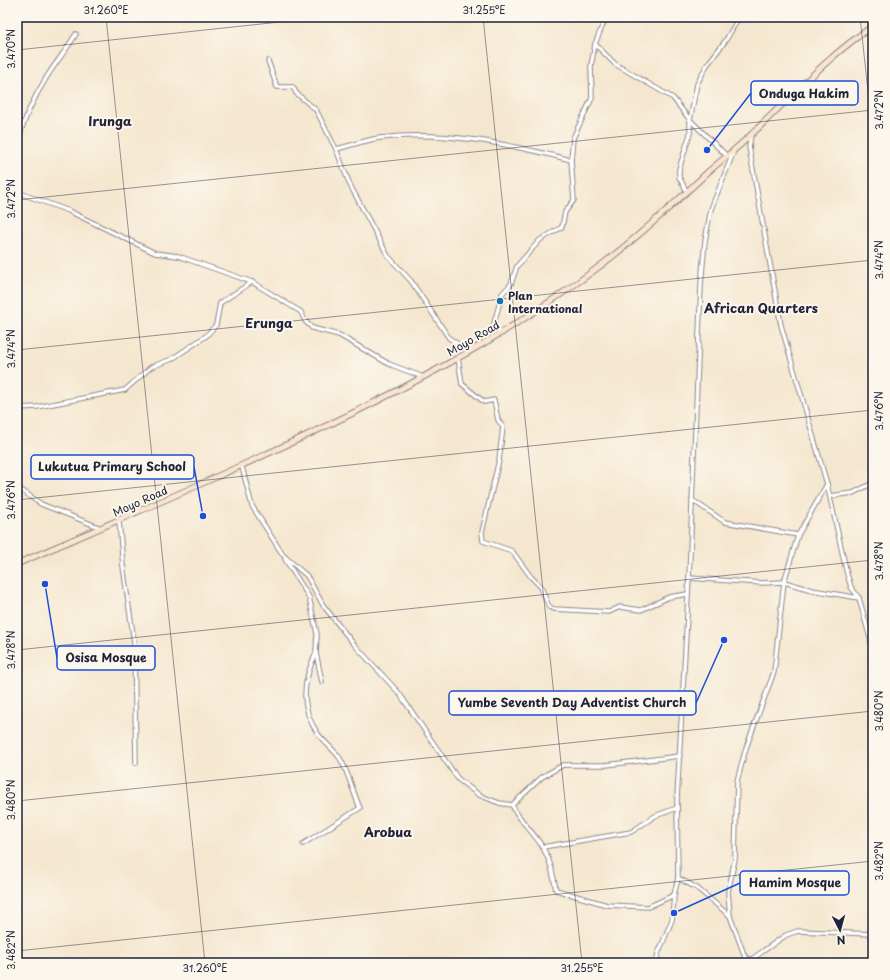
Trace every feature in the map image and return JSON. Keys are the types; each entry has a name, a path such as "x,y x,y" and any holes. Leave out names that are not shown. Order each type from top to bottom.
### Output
{"main road":[{"name":"Moyo Road","path":"17,564 242,467 424,378 502,333 597,268 687,192 752,134 814,74 856,38 873,26"}],"street":[{"path":"502,333 493,327 502,294 512,284 517,266 540,240 562,227 565,212 574,200 571,160 574,138 592,98 590,66 595,44 606,17"},
{"path":"687,192 679,177 679,169 690,134 690,120 700,76 726,40 739,17"},
{"path":"17,145 22,126 32,104 48,74 65,52 76,34"},
{"path":"595,44 615,64 673,98 690,120 727,156"},
{"path":"268,61 277,87 293,87 296,93 316,110 336,149 350,185 388,256 411,281 449,338 470,352"},
{"path":"752,134 749,147 781,325 827,484 847,574 851,587 859,598 873,649"},
{"path":"336,149 380,138 433,136 515,146 571,160"},
{"path":"656,963 658,954 672,920 674,895 678,878 677,808 689,578 700,293 705,241 711,209 735,148"},
{"path":"17,192 69,211 155,252 178,256 252,282 301,312 305,321 312,328 339,335 389,364 424,378"},
{"path":"17,408 49,405 125,390 151,367 172,359 206,336 216,325 220,303 252,282"},
{"path":"458,358 462,384 484,402 494,400 498,420 503,427 499,460 482,532 483,541 512,551 530,576 541,587 549,607 554,609 609,612 620,607 641,610 669,597 688,594"},
{"path":"242,467 252,506 309,597 317,634 316,653 322,682"},
{"path":"830,496 853,493 873,483"},
{"path":"745,963 745,957 730,916 728,892 735,859 737,782 746,748 774,672 784,582 798,535 827,484"},
{"path":"17,487 41,504 102,528"},
{"path":"692,500 725,522 798,535"},
{"path":"119,521 123,566 134,632 136,763"},
{"path":"283,555 307,576 324,605 352,642 399,693 458,779 479,795 499,803 512,805"},
{"path":"689,578 758,583 784,582 812,590 859,598"},
{"path":"303,844 360,808 340,758 317,733 309,714 304,695 306,674 316,653"},
{"path":"512,805 542,777 563,765 606,764 680,756"},
{"path":"512,805 518,818 543,847 550,862 556,890 607,905 648,907 674,895"},
{"path":"543,847 631,832 655,816 677,808"},
{"path":"678,878 697,888 730,916"},
{"path":"752,960 786,935 798,931 873,934"},
{"path":"745,957 758,963"}],"place":[{"name":"Onduga Hakim","path":"707,150"},
{"name":"Plan International","path":"500,301"},
{"name":"Lukutua Primary School","path":"203,516"},
{"name":"Osisa Mosque","path":"45,584"},
{"name":"Yumbe Seventh Day Adventist Church","path":"724,640"},
{"name":"Hamim Mosque","path":"674,913"}],"district":[{"name":"Irunga","path":"110,120"},
{"name":"African Quarters","path":"761,307"},
{"name":"Erunga","path":"269,322"},
{"name":"Arobua","path":"388,831"}]}
